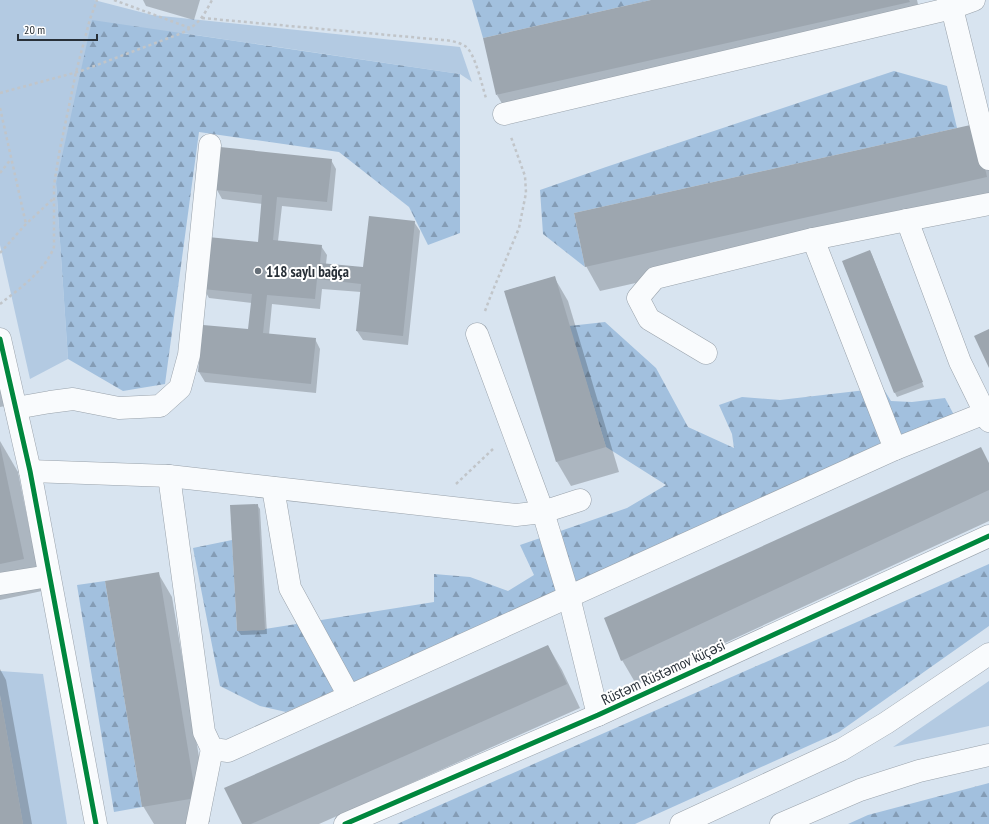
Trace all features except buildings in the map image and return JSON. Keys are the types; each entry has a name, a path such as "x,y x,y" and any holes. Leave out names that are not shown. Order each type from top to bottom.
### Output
{"street":[{"path":"504,114 950,4 974,0"},
{"path":"950,4 989,159"},
{"path":"16,408 73,399 119,408 160,406 180,388 189,354 210,145"},
{"path":"706,352 649,319 638,298 655,278 813,239 989,204"},
{"path":"212,749 228,751 895,449 987,417 960,362 908,220"},
{"path":"813,239 895,449"},
{"path":"477,334 543,512 569,597 598,715"},
{"path":"0,339 30,471 96,824"},
{"path":"30,471 169,476 516,515 543,512 580,500"},
{"path":"169,476 204,732 212,749 197,824"},
{"path":"273,488 290,588 349,696"},
{"name":"Rüstəm Rüstəmov küçəsi","path":"346,824 598,715 989,536"},
{"path":"0,584 49,576"},
{"path":"681,824 841,750 886,723 989,654"},
{"path":"781,824 860,790 920,771 989,755"}],"path":[{"path":"0,304 31,279 51,256 54,247 54,185 59,154 76,72 90,19 97,0"},
{"path":"114,0 191,28"},
{"path":"0,94 76,72 182,33 191,28 202,18 212,0"},
{"path":"202,18 452,41 466,47 476,62 487,103 493,109 504,114 525,176 526,193 519,228 491,295 477,334"},
{"path":"0,108 26,224"},
{"path":"0,173 11,159"},
{"path":"0,253 26,224 54,198"},
{"path":"431,505 513,432"}],"shaded area":[{"path":"0,0 94,0 152,15 460,47 472,82 460,74 182,33 56,183 68,359 30,379 0,245"},
{"path":"0,671 43,674 67,824 23,824 0,695"},
{"path":"989,681 989,726 893,747"}],"green space":[{"path":"472,0 651,0 483,38"},
{"path":"92,20 460,74 460,233 428,245 409,207 339,152 199,132 165,384 123,391 68,359 56,183"},
{"path":"894,71 947,86 957,128 574,213 585,267 543,234 540,190"},
{"path":"605,322 656,368 688,427 734,448 732,434 719,405 742,397 780,400 883,388 891,401 912,402 945,398 954,415 286,712 260,706 220,686 193,548 232,540 237,631 265,629 434,602 434,574 470,577 508,591 534,575 520,545 627,508 666,485 606,447 569,326"},
{"path":"989,564 989,626 839,732 635,824 397,824"},
{"path":"105,581 142,807 114,812 77,585"},
{"path":"989,783 989,824 848,824 868,815"}],"cycle path":[{"path":"0,339 30,471 96,824"},
{"path":"345,824 598,715 989,536"}],"place":[{"name":"118 saylı bağça","path":"258,271"}]}
